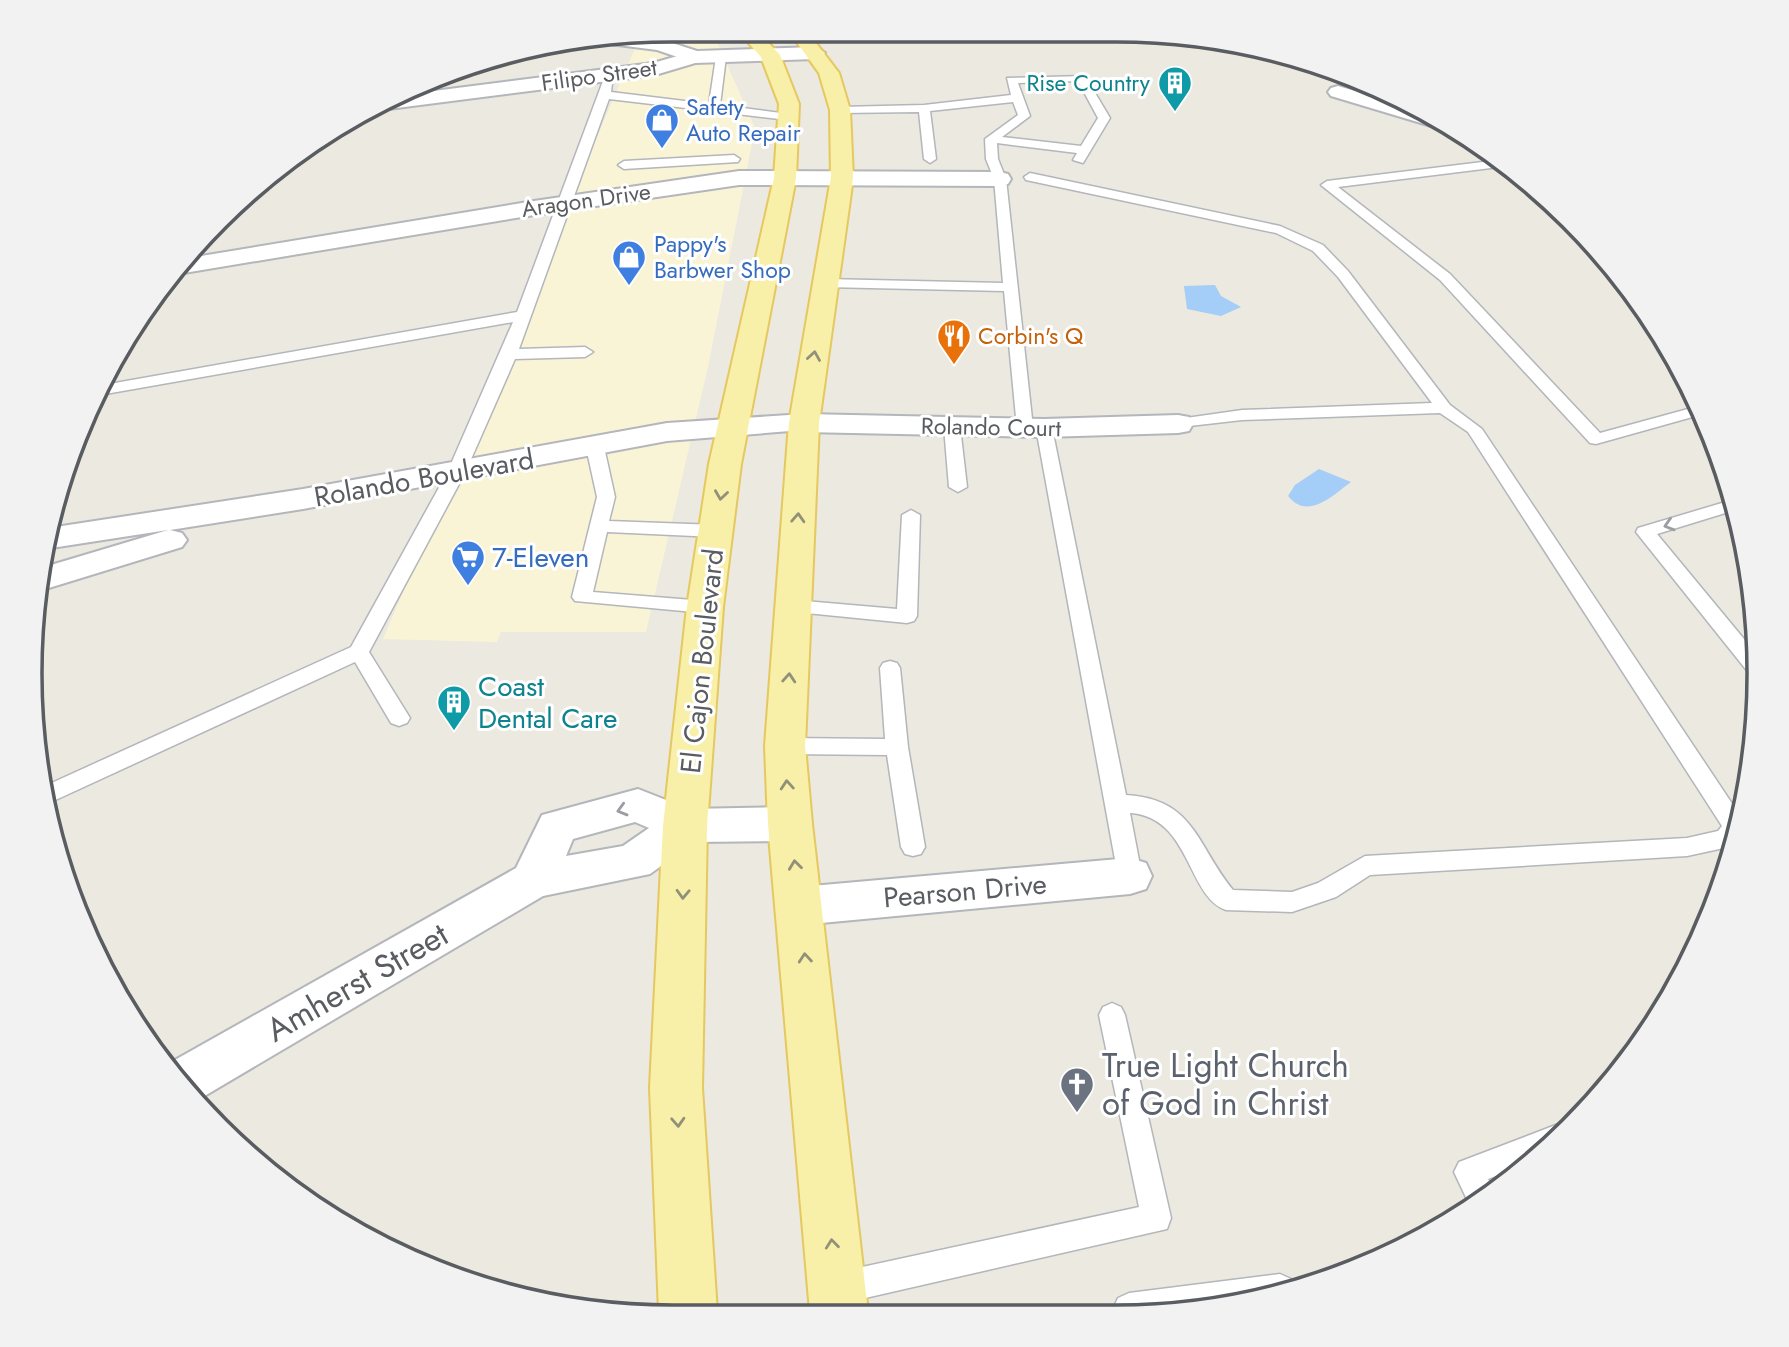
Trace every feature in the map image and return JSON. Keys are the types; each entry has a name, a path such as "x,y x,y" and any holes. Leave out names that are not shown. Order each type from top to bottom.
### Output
{"main road":[{"name":"El Cajon Boulevard","path":"688,1305 676,1088 685,826 705,607 731,428 785,178 789,104 770,55 758,42"},
{"path":"807,42 829,73 840,110 842,178 804,423 785,746 790,824 838,1300"}],"street":[{"path":"646,43 695,57"},
{"name":"Filipo Street","path":"409,100 655,69 695,57 816,53"},
{"path":"1338,92 1404,112"},
{"name":"Aragon Drive","path":"192,266 564,203 691,174 739,178 1000,179"},
{"name":"Rolando Boulevard","path":"57,537 285,502 667,432 804,423"},
{"name":"Rolando Court","path":"804,423 1035,428 1178,424"},
{"path":"49,577 285,502"},
{"path":"685,826 790,824"},
{"name":"Amherst Street","path":"189,1078 533,880 634,862 685,826"},
{"name":"Pearson Drive","path":"800,906 1130,876"}],"lane":[{"path":"714,108 721,57"},
{"path":"53,792 359,652 456,472 509,354 605,95 608,75"},
{"path":"1081,78 1104,118 1082,155 991,139 1024,116 1010,80 1081,78"},
{"path":"605,95 788,117"},
{"path":"840,110 924,108 1017,98"},
{"path":"924,108 930,159"},
{"path":"991,139 992,159 1000,179 1011,287 1035,428 1130,876"},
{"path":"624,165 691,174 734,159"},
{"path":"1490,165 1327,185 1445,277 1596,439 1690,413"},
{"path":"1030,177 1280,230 1318,248 1343,274 1444,408 1474,429 1730,818"},
{"path":"825,283 1011,287"},
{"path":"110,388 522,316"},
{"path":"509,354 585,352"},
{"path":"1178,424 1242,415 1444,408"},
{"path":"952,426 958,487"},
{"path":"594,447 606,497 582,597 705,607"},
{"path":"1724,508 1645,532 1747,657"},
{"path":"793,606 907,616 911,515"},
{"path":"599,526 716,531"},
{"path":"359,652 399,718"},
{"path":"890,668 897,747 913,847"},
{"path":"785,746 897,747"},
{"path":"1116,803 1155,808 1170,818 1184,834 1212,884 1226,900 1292,902 1326,890 1365,866 1687,847 1724,840"},
{"path":"838,1300 1156,1218 1112,1015"},
{"path":"1478,1191 1469,1172 1532,1148"}],"shaded area":[{"path":"717,42 755,128 708,367 646,632 501,632 497,642 383,639 637,43"}],"water":[{"path":"1215,285 1221,296 1241,307 1221,316 1187,309 1184,286"},
{"path":"1319,469 1351,482 1328,499 1312,506 1296,503 1288,496 1295,485"}],"place":[{"name":"Rise Country","path":"1175,113"},
{"name":"Safety Auto Repair","path":"662,150"},
{"name":"Pappy's Barbwer Shop","path":"629,287"},
{"name":"Corbin's Q","path":"954,366"},
{"name":"7-Eleven","path":"468,587"},
{"name":"Coast Dental Care","path":"454,732"},
{"name":"True Light Church of God in Christ","path":"1077,1114"}]}
